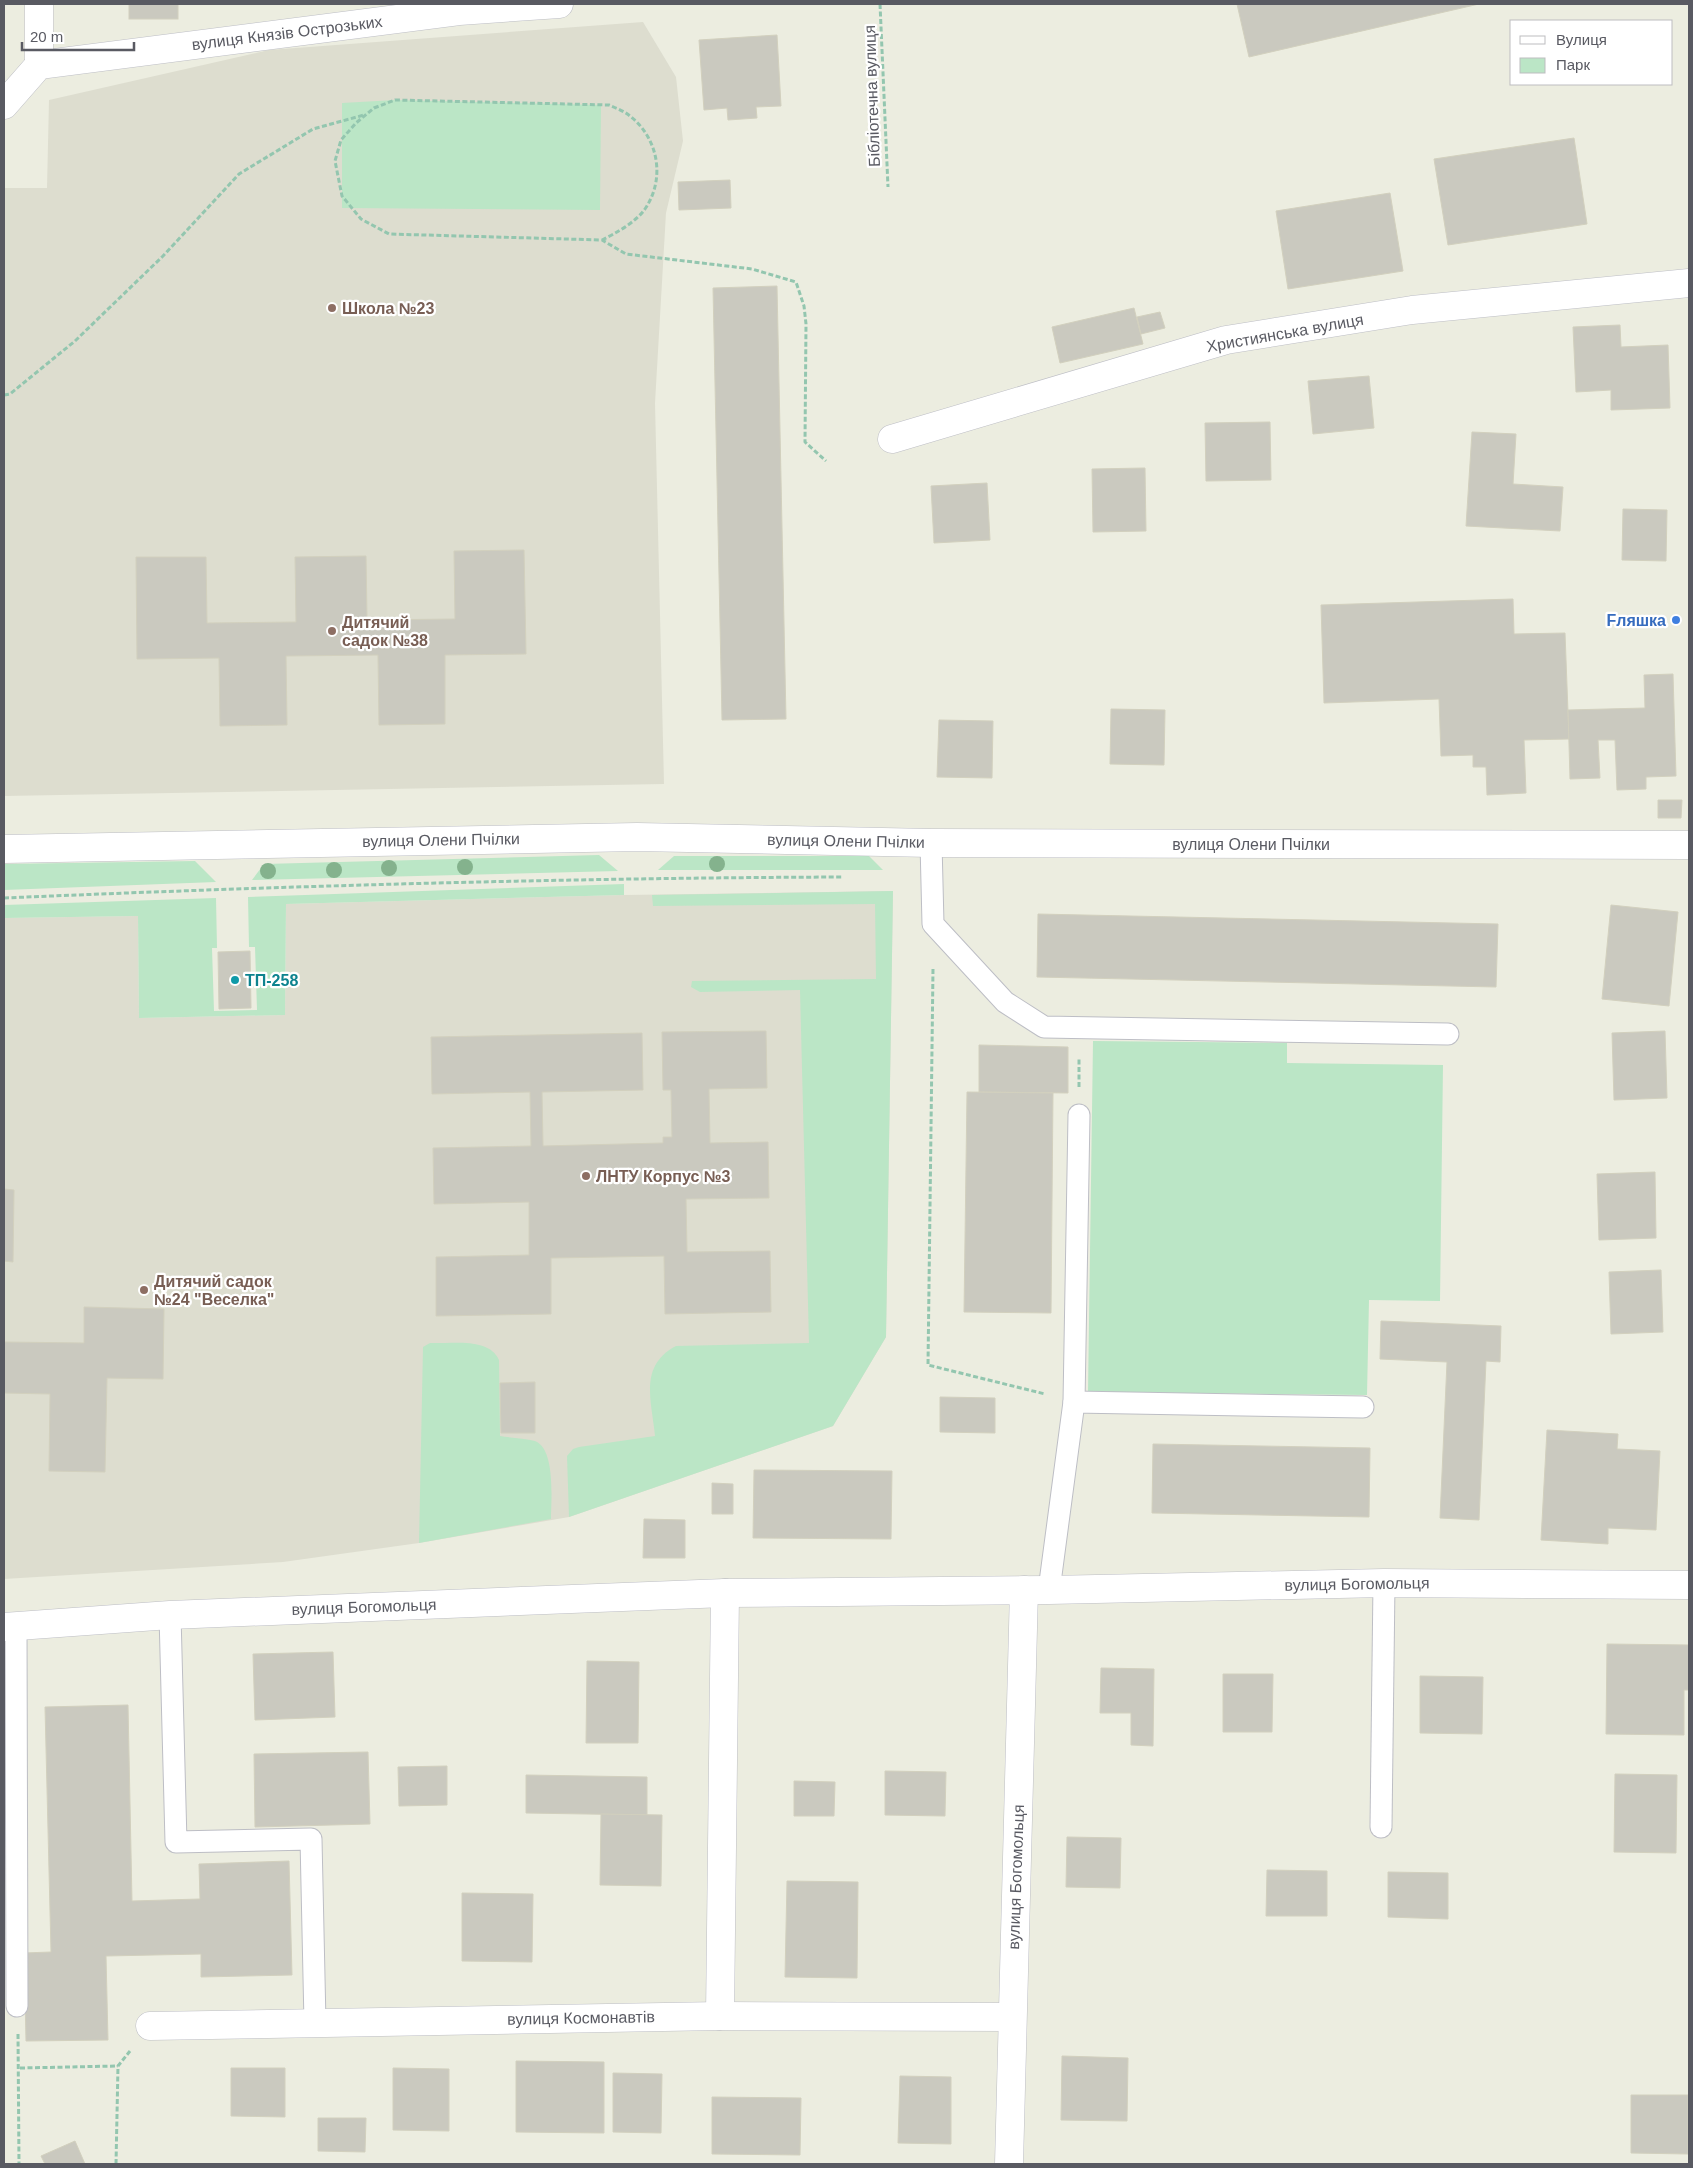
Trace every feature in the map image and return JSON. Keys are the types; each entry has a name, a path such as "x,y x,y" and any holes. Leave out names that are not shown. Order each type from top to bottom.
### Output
{"street":[{"path":"4,105 39,65 39,4"},
{"name":"вулиця Князів Острозьких","path":"39,65 459,8 559,4"},
{"name":"Християнська вулиця","path":"892,438 1226,340 1412,310 1689,283"},
{"name":"вулиця Олени Пчілки","path":"4,848 637,837 931,843 1689,845"},
{"name":"вулиця Богомольця","path":"10,1626 170,1615 725,1593 1037,1590 1384,1583 1689,1585"},
{"name":"вулиця Богомольця","path":"1009,2164 1012,2016 1037,1590"},
{"path":"720,2016 725,1593"},
{"name":"вулиця Космонавтів","path":"150,2026 720,2016 1012,2016"}],"lane":[{"path":"931,843 933,924 1005,1002 1044,1027 1448,1034"},
{"path":"1037,1590 1074,1402 1079,1115"},
{"path":"1074,1402 1363,1407"},
{"path":"1381,1827 1384,1583"},
{"path":"170,1615 176,1842 311,1839 315,2023"},
{"path":"10,1626 17,2006"}],"path":[{"name":"Бібліотечна вулиця","path":"880,4 888,187"},
{"path":"395,100 609,105 628,114 643,128 653,146 659,172 645,209 616,233 602,240 389,234 361,219 342,196 335,162 341,140 374,108 395,100"},
{"path":"4,395 10,394 75,341 163,256 239,174 313,129 367,114"},
{"path":"602,240 626,254 752,269 796,282 804,306 806,324 805,442 826,461"},
{"path":"4,898 232,888 637,878 853,877"},
{"path":"933,924 928,1365 1074,1402"},
{"path":"1079,1115 1080,1028"},
{"path":"17,2006 20,2068 19,2164"},
{"path":"116,2164 118,2066 150,2026"},
{"path":"20,2068 118,2066"}],"shaded area":[{"path":"643,22 676,77 683,141 666,213 655,403 664,784 4,796 4,188 47,188 49,100 269,50"},
{"name":"ЛНТУ Корпус №3","path":"893,891 886,1337 833,1426 569,1517 419,1543 283,1562 4,1579 4,918 138,916 139,1018 285,1015 286,904 624,895"}],"green space":[{"path":"395,100 601,105 600,210 342,208 342,103"},
{"path":"599,855 618,871 252,880 264,864"},
{"path":"674,856 869,856 883,870 658,870"},
{"path":"195,861 216,882 4,890 4,864"},
{"path":"624,884 624,895 286,904 285,1015 139,1018 138,916 4,918 4,905 216,898 217,948 212,948 214,1011 257,1010 255,947 249,947 248,897"},
{"path":"893,891 886,1337 833,1426 569,1517 567,1456 573,1449 655,1436 650,1386 656,1364 664,1354 676,1346 809,1343 800,990 700,992 691,987 692,981 876,979 875,904 653,906 652,895"},
{"path":"1093,1041 1287,1043 1287,1063 1443,1065 1440,1301 1369,1300 1367,1395 1088,1392"},
{"path":"430,1343 469,1343 479,1345 494,1353 499,1360 500,1436 531,1440 542,1446 549,1464 551,1476 551,1519 419,1543 423,1347"}],"building":[{"path":"129,4 178,4 178,19 129,19"},
{"path":"1237,4 1479,4 1249,57"},
{"path":"777,35 781,106 756,107 757,118 728,120 727,108 704,110 699,40"},
{"path":"1574,138 1587,224 1448,245 1434,159"},
{"path":"730,180 731,208 679,210 678,182"},
{"path":"1390,193 1403,271 1288,289 1276,211"},
{"path":"777,286 786,719 722,720 713,288"},
{"path":"1134,308 1143,344 1060,363 1052,327"},
{"path":"1160,312 1165,328 1141,334 1137,317"},
{"path":"1620,325 1621,347 1668,345 1670,408 1611,410 1611,390 1576,392 1573,327"},
{"path":"1369,376 1374,428 1313,434 1308,381"},
{"path":"1270,422 1271,480 1206,481 1205,423"},
{"path":"1472,432 1516,434 1513,484 1563,487 1560,531 1466,526"},
{"path":"1145,468 1146,531 1093,532 1092,469"},
{"path":"987,483 990,540 934,543 931,486"},
{"path":"1623,509 1667,510 1666,561 1622,560"},
{"path":"524,550 526,654 445,655 445,724 379,725 378,655 286,656 287,725 220,726 219,658 137,659 136,557 206,557 207,623 296,622 295,557 366,556 367,620 455,619 454,551"},
{"path":"1513,599 1514,634 1565,633 1569,739 1524,740 1526,793 1487,795 1486,767 1473,767 1473,755 1441,756 1439,699 1324,703 1321,605"},
{"path":"1673,674 1676,776 1646,777 1646,789 1617,790 1615,740 1598,740 1600,778 1570,779 1568,710 1645,708 1644,675"},
{"path":"1111,709 1165,710 1164,765 1110,764"},
{"path":"939,720 993,721 992,778 937,777"},
{"path":"1658,800 1682,800 1681,818 1658,818"},
{"path":"1611,905 1678,912 1669,1006 1602,999"},
{"path":"1038,914 1498,924 1496,987 1037,977"},
{"name":"ТП-258","path":"250,951 251,1008 219,1009 218,952"},
{"path":"766,1031 767,1088 709,1089 710,1143 768,1142 769,1198 686,1199 687,1252 770,1251 771,1312 665,1314 664,1256 551,1258 551,1314 436,1316 436,1257 529,1255 529,1202 434,1204 433,1148 531,1146 530,1092 432,1094 431,1037 642,1033 643,1090 542,1092 543,1146 663,1143 663,1137 672,1137 671,1090 663,1090 662,1032"},
{"path":"1665,1031 1667,1098 1614,1100 1612,1033"},
{"path":"979,1045 1068,1047 1068,1093 979,1092"},
{"path":"967,1092 1053,1093 1051,1313 964,1312"},
{"path":"1655,1172 1656,1238 1599,1240 1597,1174"},
{"path":"4,1189 14,1190 13,1262 4,1261"},
{"path":"1661,1270 1663,1332 1611,1334 1609,1272"},
{"path":"84,1307 164,1309 163,1379 107,1378 105,1472 49,1471 50,1394 4,1393 4,1342 84,1343"},
{"path":"1381,1321 1501,1326 1500,1362 1486,1361 1479,1520 1440,1518 1447,1362 1380,1359"},
{"path":"535,1382 535,1433 501,1433 500,1383"},
{"path":"940,1397 995,1398 995,1433 940,1432"},
{"path":"1547,1430 1618,1434 1617,1449 1660,1451 1656,1530 1608,1528 1608,1544 1541,1540"},
{"path":"1153,1444 1370,1448 1369,1517 1152,1513"},
{"path":"754,1470 892,1471 891,1539 753,1538"},
{"path":"712,1483 733,1484 733,1514 712,1514"},
{"path":"644,1519 685,1520 685,1558 643,1558"},
{"path":"1607,1644 1689,1645 1689,1690 1684,1690 1684,1735 1606,1734"},
{"path":"333,1652 335,1717 255,1720 253,1654"},
{"path":"587,1661 639,1662 638,1743 586,1743"},
{"path":"1101,1668 1154,1669 1153,1746 1131,1745 1131,1713 1100,1713"},
{"path":"1223,1674 1273,1674 1272,1732 1223,1732"},
{"path":"1420,1676 1483,1677 1482,1734 1420,1733"},
{"path":"128,1705 132,1901 200,1899 199,1864 289,1861 292,1975 201,1977 201,1954 106,1956 108,2040 26,2041 24,1953 51,1952 45,1707"},
{"path":"368,1752 370,1824 255,1827 254,1754"},
{"path":"447,1766 447,1805 399,1806 398,1767"},
{"path":"885,1771 946,1772 945,1816 885,1815"},
{"path":"1615,1774 1677,1775 1676,1853 1614,1852"},
{"path":"526,1775 647,1777 647,1815 526,1813"},
{"path":"794,1781 835,1782 834,1816 794,1816"},
{"path":"601,1814 662,1815 661,1886 600,1885"},
{"path":"1067,1837 1121,1838 1120,1888 1066,1887"},
{"path":"1267,1870 1327,1871 1327,1916 1266,1916"},
{"path":"1388,1872 1448,1873 1448,1919 1388,1917"},
{"path":"787,1881 858,1882 857,1978 785,1977"},
{"path":"462,1893 533,1894 532,1962 462,1961"},
{"path":"1062,2056 1128,2058 1127,2121 1061,2120"},
{"path":"516,2061 604,2062 604,2133 516,2132"},
{"path":"231,2068 285,2068 285,2117 231,2116"},
{"path":"393,2068 449,2069 449,2131 393,2130"},
{"path":"613,2073 662,2074 661,2133 613,2132"},
{"path":"900,2076 951,2077 951,2144 898,2143"},
{"path":"1631,2095 1688,2095 1688,2154 1631,2153"},
{"path":"712,2097 801,2098 800,2155 712,2154"},
{"path":"318,2118 366,2118 365,2152 318,2151"},
{"path":"75,2141 85,2164 45,2164 41,2156"}],"place":[{"name":"Школа №23","path":"332,308"},
{"name":"Fляшка","path":"1676,620"},
{"name":"Дитячий садок №38","path":"332,631"},
{"name":"ТП-258","path":"235,980"},
{"name":"ЛНТУ Корпус №3","path":"586,1176"},
{"name":"Дитячий садок №24 \"Веселка\"","path":"144,1290"}]}
